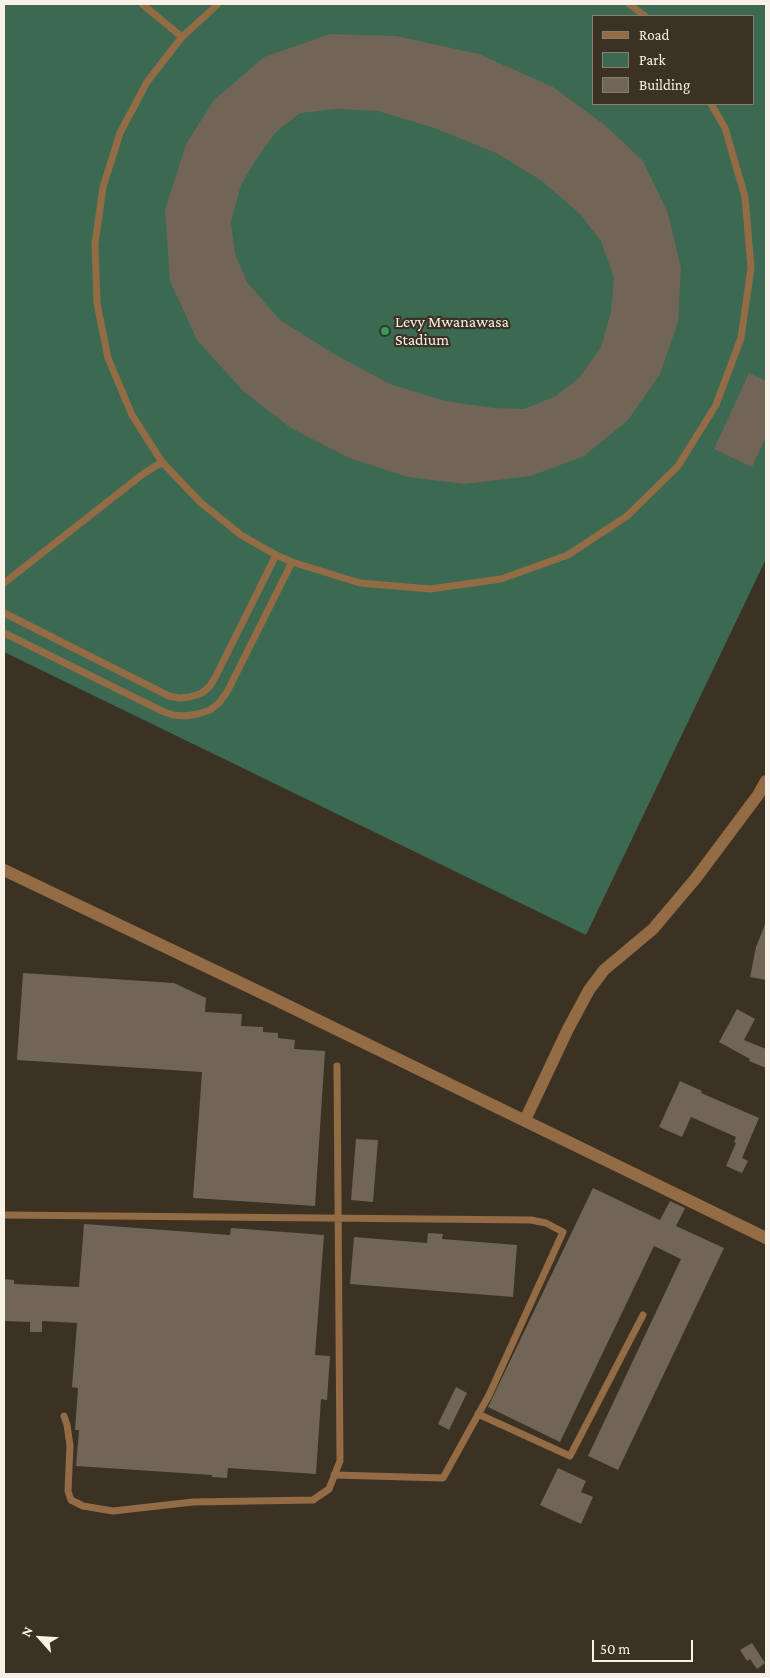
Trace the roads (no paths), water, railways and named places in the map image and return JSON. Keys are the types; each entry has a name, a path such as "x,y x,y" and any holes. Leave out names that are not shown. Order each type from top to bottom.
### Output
{"street":[{"path":"525,1120 568,1029 589,990 604,970 646,934 696,878 758,795 766,781"},
{"path":"4,870 766,1238"}],"lane":[{"path":"142,4 182,37"},
{"path":"218,4 182,37 147,82 120,133 103,188 95,244 97,303 108,358 132,414 162,462 200,502 241,535 276,555 292,562 360,583 430,589 501,579 568,555 628,516 678,466 716,406 741,338 751,268 745,196 725,128 712,105"},
{"path":"629,4 644,15"},
{"path":"4,583 131,483 162,462"},
{"path":"4,613 168,696 190,697 202,693 210,686 276,555"},
{"path":"4,633 162,711 173,715 185,716 198,714 210,710 219,703 227,692 292,562"},
{"path":"64,1416 70,1446 68,1491 71,1500 83,1506 113,1511 193,1502 313,1500 329,1489 340,1461 340,1218 337,1066"},
{"path":"4,1215 531,1220 546,1223 563,1232 489,1395 442,1478 334,1475"},
{"path":"478,1414 570,1456 643,1315"}],"place":[{"name":"Levy Mwanawasa Stadium","path":"385,331"}]}
